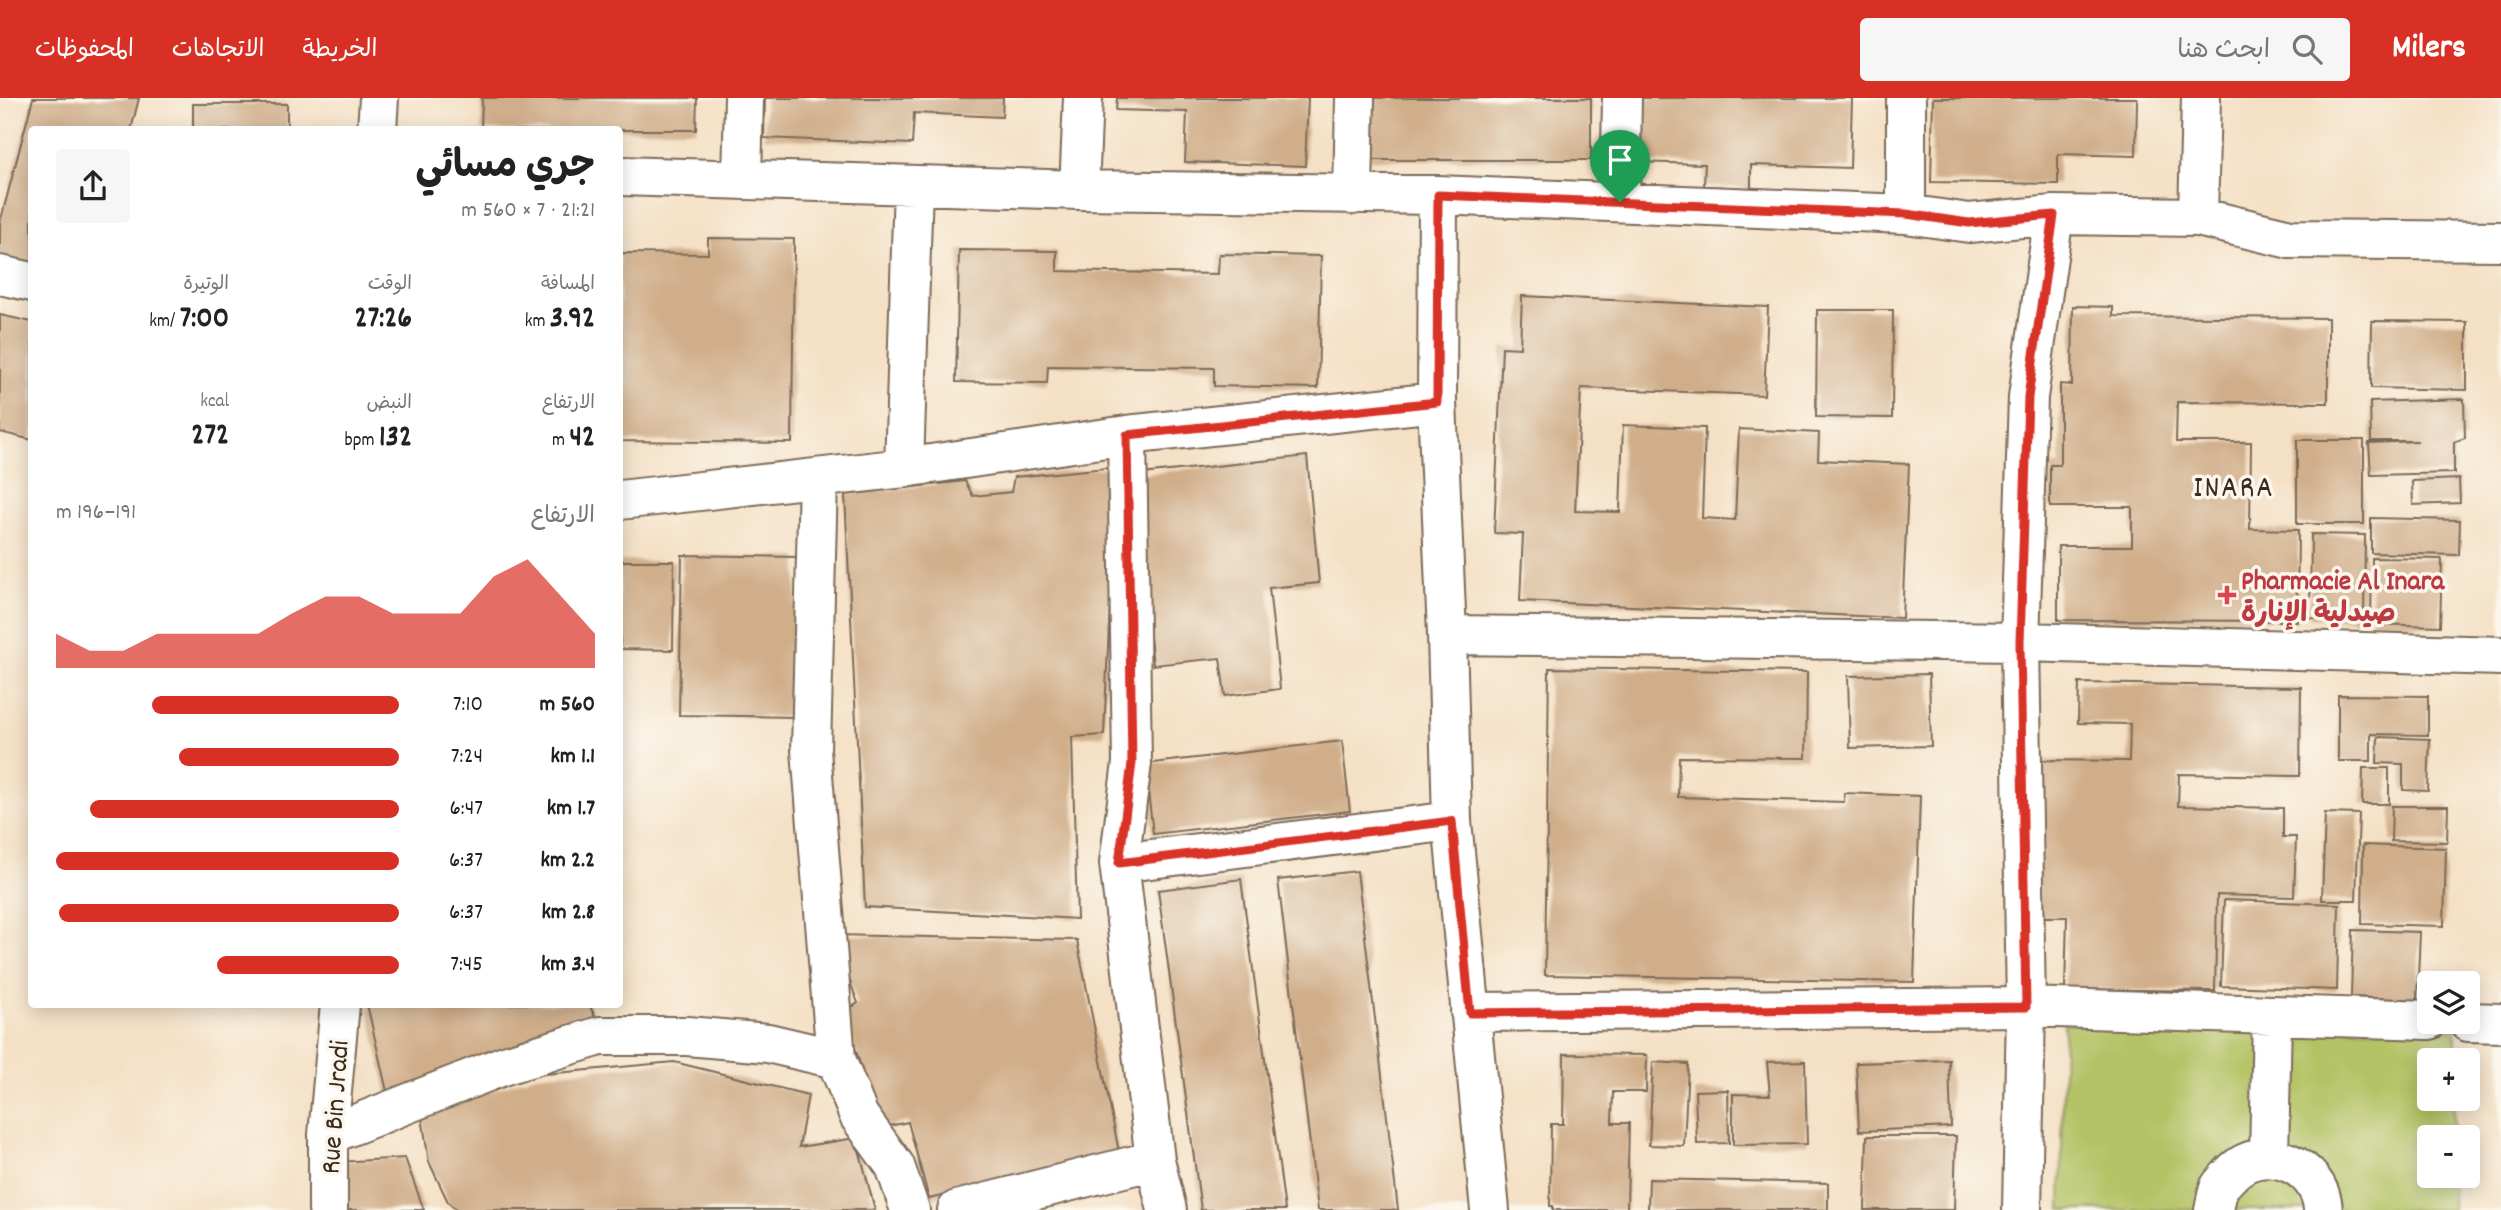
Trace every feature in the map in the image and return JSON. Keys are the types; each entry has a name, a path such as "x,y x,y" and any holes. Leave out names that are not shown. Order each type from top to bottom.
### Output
{"street":[{"path":"377,126 379,98"},
{"path":"742,180 744,98"},
{"path":"1079,190 1083,98"},
{"path":"1353,195 1355,98"},
{"path":"1620,202 1622,98"},
{"path":"1906,98 1906,214"},
{"path":"2198,217 2201,98"},
{"path":"623,176 1079,190 1438,195 1906,214 1969,223 2054,215 2198,217 2290,239 2501,241"},
{"path":"904,468 913,185"},
{"path":"1438,195 1437,402 1452,821 1490,1210"},
{"path":"2022,1210 2026,1007 2020,642 2028,397 2054,215"},
{"path":"0,275 28,281"},
{"path":"623,500 904,468 1127,435 1437,402"},
{"path":"1127,435 1132,763 1119,863 1155,1160 1167,1210"},
{"path":"818,479 811,750 836,1059 859,1116 895,1166 910,1210"},
{"path":"1447,635 2020,642 2501,656"},
{"path":"1119,863 1452,821"},
{"path":"1470,1013 2026,1007 2417,1020"},
{"name":"Rue Bin Jradi","path":"328,1210 328,1135 340,1008"},
{"path":"2269,1158 2272,1015"},
{"path":"328,1135 505,1065 597,1020 687,1036 768,1043 836,1059"},
{"path":"2480,1022 2501,1023"},
{"path":"2214,1210 2220,1187 2236,1168 2260,1158 2286,1160 2308,1173 2322,1197 2323,1210"},
{"path":"957,1210 1155,1160"}],"green space":[{"path":"2064,1023 2417,1029 2417,1034 2455,1034 2455,1048 2417,1048 2417,1111 2454,1111 2453,1125 2417,1125 2417,1188 2453,1188 2452,1210 2061,1210"}],"building":[{"path":"33,98 139,98 132,126 28,126 28,266 0,258 0,223"},
{"path":"482,98 697,98 696,130 623,130 623,126 481,126"},
{"path":"765,98 1003,98 1002,117 914,113 912,144 764,138"},
{"path":"1117,98 1308,98 1305,166 1185,162 1187,112 1116,110"},
{"path":"1368,98 1591,98 1591,160 1368,160"},
{"path":"1635,98 1852,98 1850,168 1751,165 1751,188 1704,186 1705,164 1634,162"},
{"path":"1933,98 2137,98 2136,156 2058,154 2058,184 1931,182"},
{"path":"193,104 287,104 287,126 193,126"},
{"path":"708,238 794,239 792,443 623,441 623,253 708,254"},
{"path":"959,250 1057,251 1057,271 1218,274 1219,254 1321,256 1318,388 1214,386 1214,368 1048,366 1047,383 956,382"},
{"path":"1522,296 1768,307 1764,395 1581,388 1575,511 1620,512 1623,425 1705,428 1702,518 1735,520 1739,429 1819,433 1818,460 1909,464 1902,618 1520,601 1523,534 1494,533 1502,347 1520,348"},
{"path":"2073,306 2113,307 2113,316 2328,318 2328,403 2177,402 2176,442 2251,442 2250,529 2298,530 2297,621 2058,620 2058,546 2132,546 2132,507 2050,507 2050,465 2060,465 2060,384 2072,385"},
{"path":"1817,310 1893,310 1892,418 1816,417"},
{"path":"0,315 28,321 28,439 0,432"},
{"path":"2372,321 2467,322 2467,390 2371,388"},
{"path":"2464,399 2465,438 2454,442 2454,473 2371,475 2369,443 2418,441 2371,441 2370,402"},
{"path":"2297,440 2364,440 2364,524 2297,524"},
{"path":"1307,456 1319,583 1269,588 1280,689 1225,696 1220,658 1153,665 1133,475"},
{"path":"1116,467 1104,735 1072,737 1077,919 865,907 845,495 965,481 973,496 1011,492 1014,477"},
{"path":"2459,479 2460,503 2413,505 2412,481"},
{"path":"2371,518 2460,520 2459,555 2371,553"},
{"path":"2311,534 2365,535 2364,620 2310,618"},
{"path":"682,555 797,557 794,717 679,715"},
{"path":"2372,558 2442,559 2440,626 2371,624"},
{"path":"623,561 674,561 673,650 623,649"},
{"path":"1549,668 1807,672 1806,758 1679,757 1678,797 1844,802 1844,793 1920,796 1914,982 1545,975"},
{"path":"1929,674 1931,746 1850,748 1848,676"},
{"path":"2079,683 2301,687 2300,776 2179,774 2178,806 2283,808 2283,837 2296,837 2294,897 2217,895 2215,991 2065,989 2067,917 2037,917 2040,760 2129,761 2130,724 2078,723"},
{"path":"2338,695 2428,696 2428,735 2371,734 2371,761 2338,761"},
{"path":"2378,737 2430,739 2428,791 2403,790 2403,764 2377,763"},
{"path":"1342,741 1350,811 1153,834 1145,764"},
{"path":"2363,768 2389,768 2389,804 2362,804"},
{"path":"2392,806 2448,806 2447,842 2391,841"},
{"path":"2325,813 2359,814 2356,900 2322,900"},
{"path":"2363,845 2446,848 2444,926 2362,924"},
{"path":"1357,871 1398,1210 1318,1210 1278,880"},
{"path":"1241,879 1285,1210 1201,1210 1158,890"},
{"path":"2224,900 2339,904 2337,990 2221,986"},
{"path":"2353,930 2420,932 2417,1000 2351,997"},
{"path":"833,935 1077,940 1119,1152 929,1199 908,1122 880,1128 844,1012 858,1003"},
{"path":"368,1008 591,1008 597,1021 390,1105"},
{"path":"1564,1054 1647,1055 1646,1092 1613,1092 1612,1123 1629,1123 1627,1210 1553,1210 1553,1206 1550,1206 1551,1124 1563,1124"},
{"path":"1949,1060 1951,1127 1859,1131 1856,1063"},
{"path":"1805,1061 1807,1144 1733,1145 1733,1094 1770,1095 1767,1062"},
{"path":"674,1062 808,1095 799,1147 856,1138 875,1210 456,1210 448,1202 429,1162 422,1117 535,1075"},
{"path":"1653,1062 1688,1064 1684,1146 1649,1145"},
{"path":"1728,1090 1729,1143 1697,1144 1695,1091"},
{"path":"1867,1136 1956,1136 1954,1210 1865,1210"},
{"path":"405,1158 424,1210 341,1210 338,1162"},
{"path":"1649,1179 1828,1183 1828,1210 1648,1210"}],"place":[{"name":"Pharmacie Al Inara صيدلية الإنارة","path":"2227,595"}],"district":[{"name":"INARA","path":"2234,486"}],"route":[{"path":"1438,195 1620,202 1906,214 1969,223 2054,215 2028,397 2020,642 2026,1007 1470,1013 1464,926 1452,821 1119,863 1132,763 1127,435 1437,402 1438,195"}]}
